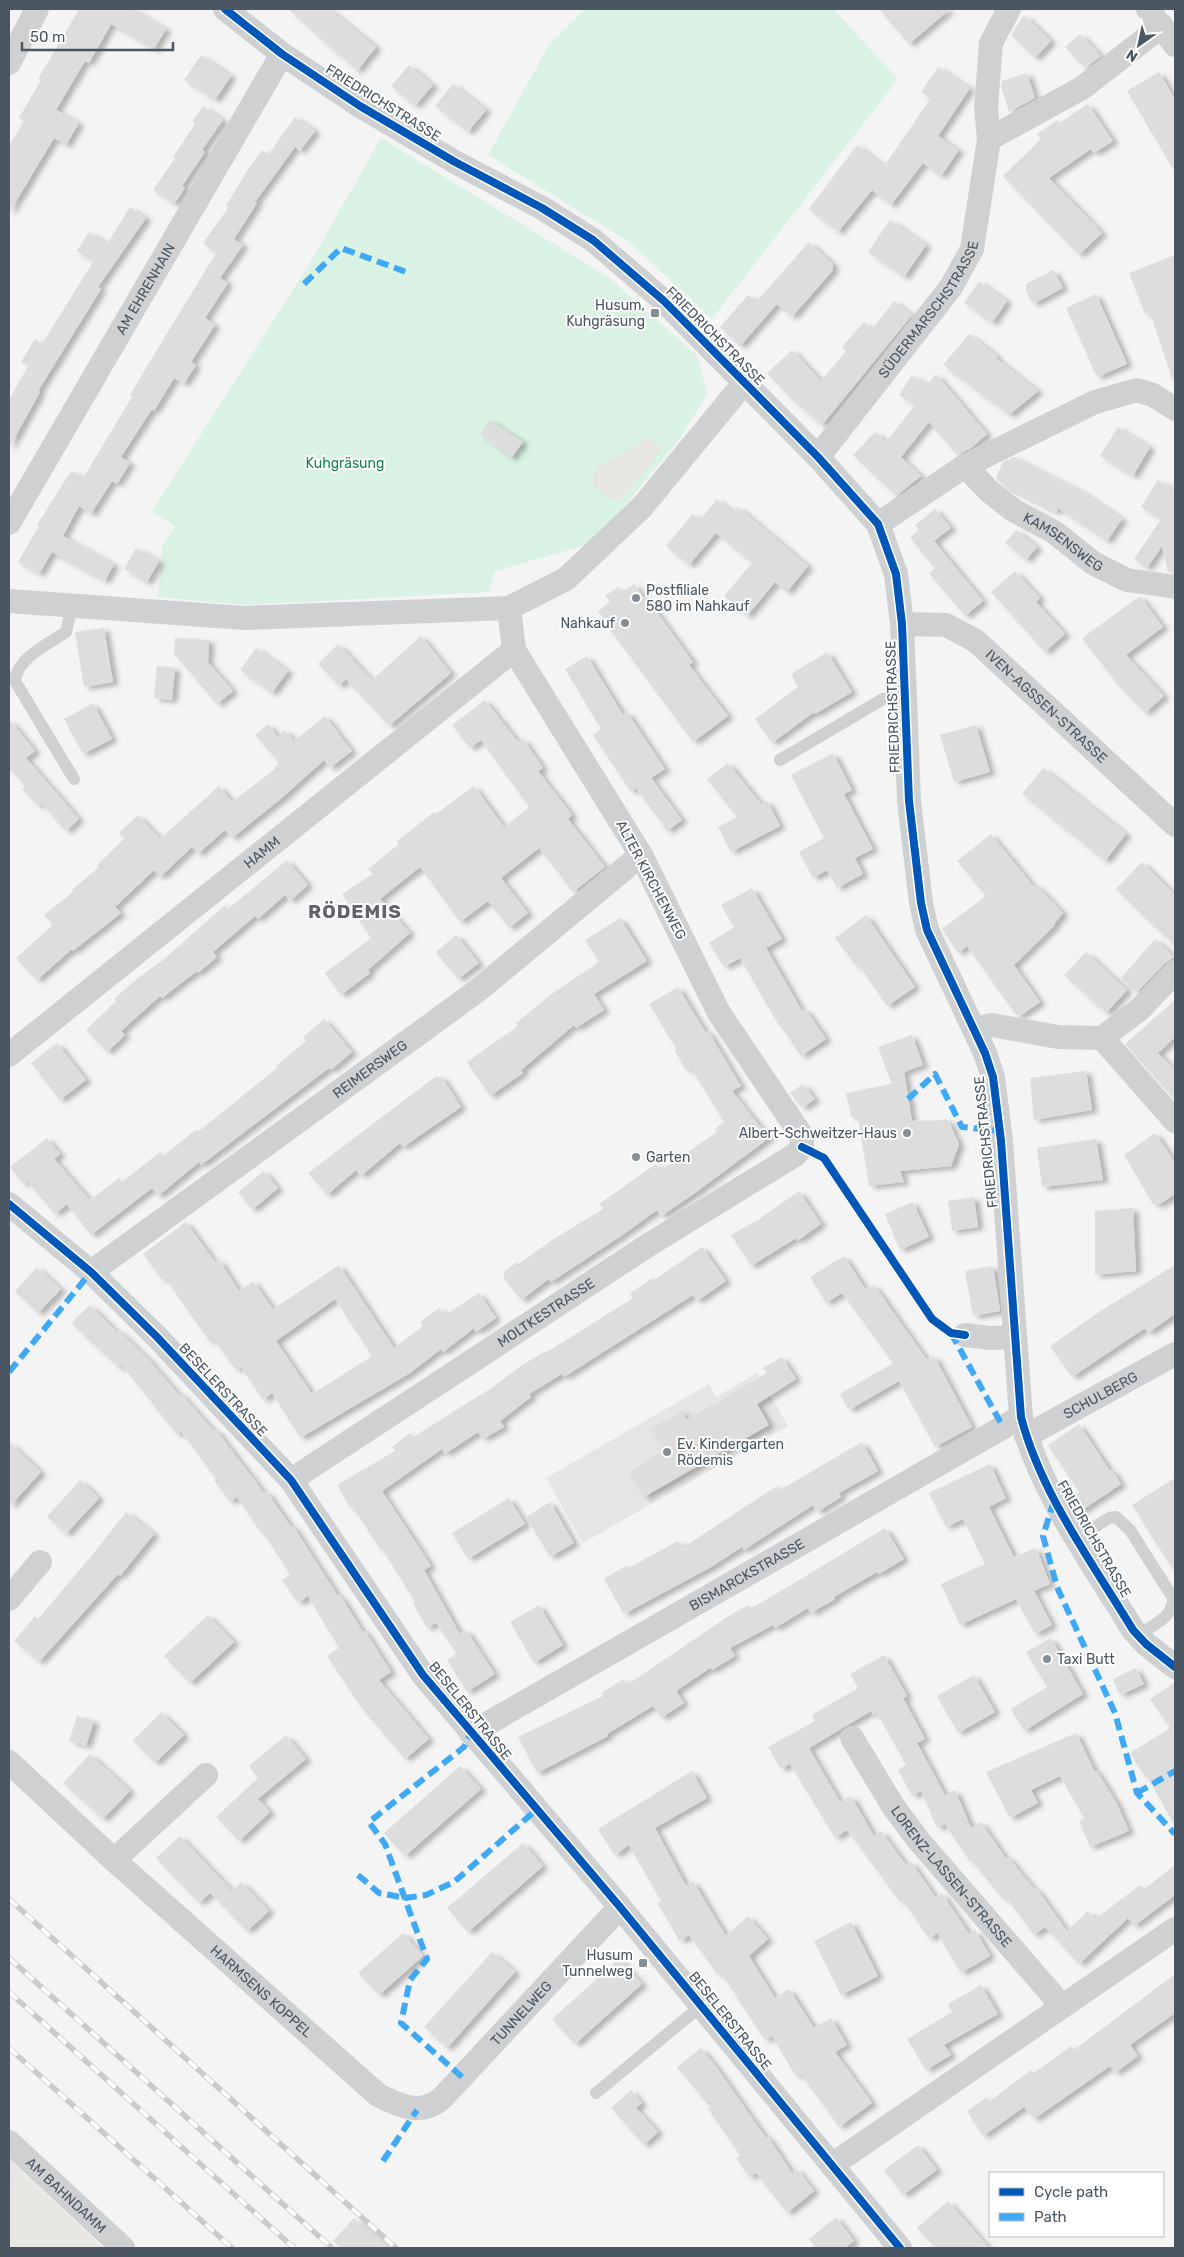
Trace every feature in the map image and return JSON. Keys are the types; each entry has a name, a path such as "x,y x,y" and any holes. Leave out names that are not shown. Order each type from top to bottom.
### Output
{"street":[{"path":"9,63 37,9"},
{"name":"FRIEDRICHSTRASSE","path":"225,9 282,54 368,111 455,162 542,208 593,240 664,301 818,457 878,524 896,574 902,624 909,801 920,903 927,930 974,1029 993,1077 1001,1141 1015,1337 1024,1427 1054,1501 1138,1635 1175,1667"},
{"name":"SÜDERMARSCHSTRASSE","path":"818,457 951,287 972,249 989,139 986,107 991,43 1009,9"},
{"path":"989,139 1082,88 1162,26"},
{"name":"AM EHRENHAIN","path":"9,523 282,54"},
{"path":"9,601 244,618 508,608 566,579 642,507 744,383"},
{"path":"878,524 965,466 1095,402 1137,390 1153,394 1175,409"},
{"name":"KAMSENSWEG","path":"965,466 990,491 1013,510 1054,532 1093,563 1127,580 1175,587"},
{"name":"ALTER KIRCHENWEG","path":"508,608 514,650 641,855 719,1013 802,1136 802,1147"},
{"name":"IVEN-AGSSEN-STRASSE","path":"902,624 946,625 976,641 1175,825"},
{"name":"HAMM","path":"9,1055 514,650"},
{"name":"REIMERSWEG","path":"91,1272 477,991 641,855"},
{"path":"974,1029 992,1025 1058,1037 1102,1038 1140,1009 1175,972"},
{"path":"1102,1038 1175,1121"},
{"name":"MOLTKESTRASSE","path":"291,1480 650,1244 795,1155 802,1147"},
{"name":"BESELERSTRASSE","path":"9,1204 91,1272 157,1337 291,1480 423,1675 620,1907 900,2248"},
{"path":"965,1335 990,1338 1015,1337"},
{"name":"SCHULBERG","path":"1024,1427 1175,1354"},
{"name":"BISMARCKSTRASSE","path":"471,1733 1024,1427"},
{"path":"9,1599 40,1562"},
{"name":"LORENZ-LASSEN-STRASSE","path":"852,1738 893,1806 919,1841 1062,2006"},
{"name":"HARMSENS KOPPEL","path":"9,1762 114,1860 378,2095 396,2105 417,2110"},
{"path":"114,1860 206,1775"},
{"name":"TUNNELWEG","path":"417,2110 442,2099 446,2095 620,1907"},
{"path":"832,2165 1175,1929"},
{"name":"AM BAHNDAMM","path":"9,2142 123,2248"}],"lane":[{"path":"72,606 66,632 25,660 15,672 14,681 74,779"},
{"path":"780,760 883,700 905,695"},
{"path":"1077,1538 1110,1518 1116,1517 1130,1530 1173,1598 1174,1606 1170,1613 1138,1635"},
{"path":"596,2093 701,2006"}],"shaded area":[{"name":"Ev. Kindergarten Rödemis","path":"757,1373 788,1426 583,1543 546,1478 709,1384 716,1397"},
{"path":"9,2159 23,2172 9,2190"},
{"path":"23,2172 103,2248 9,2248 9,2190"}],"green space":[{"path":"585,9 833,9 898,79 712,319 629,242 488,155 549,45"},
{"name":"Kuhgräsung","path":"381,138 608,277 698,356 707,395 678,441 614,519 587,545 495,571 489,592 244,605 158,597 162,546 175,526 152,511 307,268"}],"sand":[{"path":"648,437 663,448 619,501 609,498 592,484 597,465 618,458"}],"building":[{"path":"79,9 132,9 166,29 154,49 111,24 89,63 85,61 56,110 79,123 66,145 54,138 9,213 9,146 24,121 19,118 41,80 38,79"},
{"path":"288,9 329,9 376,47 357,71"},
{"path":"879,9 950,9 909,44"},
{"path":"1024,15 1051,41 1035,58 1011,35"},
{"path":"1080,34 1101,56 1085,68 1065,47"},
{"path":"201,55 231,76 215,100 184,80"},
{"path":"409,65 433,85 415,106 391,86"},
{"path":"938,67 970,88 938,136 959,150 941,176 923,163 891,205 872,190 838,232 809,209 857,145 884,166 931,98 921,92"},
{"path":"1159,72 1175,99 1175,172 1127,91"},
{"path":"1027,73 1035,98 1009,112 1001,86 1002,81"},
{"path":"453,84 486,110 468,132 435,106"},
{"path":"1088,104 1113,141 1094,153 1091,149 1049,178 1102,233 1079,255 1003,176 1041,139 1037,134 1057,120 1059,123"},
{"path":"203,106 223,120 202,150 205,152 182,186 185,188 174,204 153,190 175,158 173,157 195,124 192,122"},
{"path":"295,117 315,131 300,151 295,147 255,202 257,203 234,239 243,245 220,278 228,283 205,318 215,325 191,362 196,365 184,384 174,378 154,411 152,409 121,457 130,463 117,484 112,481 91,514 79,506 63,536 114,564 105,581 52,552 39,574 18,562 39,526 37,525 71,471 83,478 132,397 130,395 216,253 203,243 228,208 226,206 247,171 262,150 268,155"},
{"path":"130,207 146,218 98,287 101,289 38,391 40,392 9,448 9,400 28,366 21,362 35,339 42,344 93,262 77,251 89,232 107,244"},
{"path":"890,220 926,245 904,277 868,252"},
{"path":"809,242 833,264 833,270 792,317 777,304 740,346 720,327 748,295 756,302"},
{"path":"1175,255 1175,378 1172,379 1150,312 1145,314 1129,273"},
{"path":"1053,270 1063,288 1033,304 1026,291 1026,284"},
{"path":"979,281 1007,301 992,323 964,303"},
{"path":"1096,294 1127,364 1097,377 1066,308"},
{"path":"894,301 912,315 822,425 794,401 767,373 792,350 821,381 846,351 842,347 864,322 872,329"},
{"path":"969,334 1038,391 1009,415 943,365"},
{"path":"936,374 987,434 971,448 957,455 929,422 901,457 921,476 896,496 853,455 875,432 886,442 915,405 899,395 912,375 927,385"},
{"path":"489,420 523,442 511,458 480,434"},
{"path":"1118,427 1150,447 1133,476 1100,456"},
{"path":"1014,457 1079,490 1122,519 1107,541 1058,508 1056,512 1006,487 998,481 996,478 1003,462"},
{"path":"1158,480 1175,490 1175,573 1168,572 1162,546 1147,568 1134,559 1161,519 1141,507"},
{"path":"717,499 733,512 738,507 808,566 787,592 775,582 747,616 724,596 752,563 716,533 689,565 666,546 693,514 700,520"},
{"path":"935,509 951,528 934,541 983,601 965,616 929,573 935,569 910,537 919,530 915,525"},
{"path":"1016,530 1037,547 1026,560 1005,543"},
{"path":"136,548 159,561 147,582 124,569"},
{"path":"1015,571 1040,598 1036,602 1065,634 1045,652 991,592"},
{"path":"634,584 643,597 645,596 693,662 689,665 728,716 693,742 598,611 610,602 605,596 618,587 623,592"},
{"path":"1140,596 1163,627 1126,655 1164,696 1145,713 1118,685 1082,638"},
{"path":"104,628 113,682 84,687 75,632"},
{"path":"421,636 451,673 389,726 346,679 339,686 318,664 338,644 372,680"},
{"path":"175,638 209,640 208,662 233,691 217,704 174,654"},
{"path":"256,648 288,671 272,693 240,670"},
{"path":"827,652 852,692 815,714 814,712 772,743 755,719 798,687 791,674"},
{"path":"587,656 623,715 627,712 665,769 651,778 682,820 667,831 636,788 631,792 593,735 601,729 565,669"},
{"path":"157,666 175,668 172,700 154,698"},
{"path":"485,700 518,742 523,739 543,768 538,771 572,815 568,819 605,867 573,892 539,848 501,878 528,913 509,928 488,901 460,922 420,867 380,899 410,933 368,970 370,973 341,995 325,973 371,938 342,894 373,874 368,869 399,844 397,841 434,812 436,814 474,786 504,827 529,807 481,740 470,748 452,725"},
{"path":"93,703 112,739 83,754 64,719"},
{"path":"325,716 352,751 330,768 324,760 283,797 232,838 225,830 198,854 192,847 160,877 154,870 115,907 121,913 73,951 72,949 37,980 16,958 53,925 44,915 73,892 72,890 99,867 97,865 124,839 119,833 138,815 160,839 219,786 232,802 275,769 279,763 255,735 268,724 278,737 285,730 294,741"},
{"path":"9,719 35,751 26,758 79,819 66,831 41,803 38,806 22,789 25,786 11,770 9,772"},
{"path":"976,725 990,772 954,782 940,735"},
{"path":"833,753 852,790 844,794 873,849 855,858 863,874 837,888 827,870 813,878 799,852 824,838 791,775"},
{"path":"728,763 761,804 767,801 780,826 731,852 718,827 737,817 707,779"},
{"path":"1043,768 1126,834 1105,861 1022,794"},
{"path":"991,834 1034,887 1036,885 1063,913 1055,925 1014,965 1040,1002 1020,1016 1016,1015 967,946 958,953 942,929 986,896 957,861"},
{"path":"287,860 308,885 290,901 285,895 258,919 255,916 213,952 217,957 162,998 160,996 121,1031 125,1035 107,1052 86,1030 116,1001 114,999 138,978 163,960 225,905 228,909"},
{"path":"1142,862 1175,895 1175,946 1116,889"},
{"path":"752,888 782,939 766,948 802,1011 805,1009 826,1039 801,1056 772,1014 740,958 724,967 709,943 734,927 721,905"},
{"path":"866,915 915,987 887,1006 859,965 857,967 835,938"},
{"path":"620,918 647,961 594,994 604,1010 576,1028 574,1025 521,1070 523,1073 490,1096 467,1062 518,1026 516,1023 553,993 599,962 585,940"},
{"path":"456,935 479,963 458,979 436,952"},
{"path":"1155,939 1174,957 1165,963 1137,992 1121,978"},
{"path":"1086,952 1127,990 1106,1013 1064,975"},
{"path":"678,987 706,1033 708,1031 741,1086 732,1091 769,1138 661,1216 657,1210 551,1282 549,1279 521,1300 504,1278 504,1272 603,1209 599,1204 656,1164 660,1171 717,1132 715,1129 724,1122 691,1068 686,1070 675,1051 677,1050 649,1004"},
{"path":"1175,1000 1175,1037 1158,1053 1175,1070 1175,1100 1125,1044"},
{"path":"324,1019 352,1052 331,1070 329,1068 201,1165 199,1162 158,1196 152,1188 91,1235 67,1204 55,1214 27,1181 23,1184 10,1167 47,1138 60,1154 54,1159 90,1200 119,1178 122,1182 160,1152 163,1156 197,1129 199,1131 277,1068 276,1066 306,1041 303,1037"},
{"name":"Albert-Schweitzer-Haus","path":"912,1035 923,1065 904,1072 912,1121 948,1120 959,1144 951,1166 900,1171 904,1182 869,1186 858,1117 851,1117 846,1093 892,1084 878,1047"},
{"path":"57,1043 86,1080 60,1100 31,1063"},
{"path":"1086,1071 1092,1110 1034,1120 1030,1078"},
{"path":"435,1077 442,1077 461,1107 403,1147 400,1143 361,1176 356,1170 327,1195 308,1173"},
{"path":"803,1084 815,1099 802,1108 790,1093"},
{"path":"1155,1133 1175,1162 1175,1194 1160,1204 1153,1204 1124,1155"},
{"path":"1096,1139 1103,1180 1042,1187 1037,1148"},
{"path":"264,1171 278,1188 252,1210 238,1192"},
{"path":"799,1191 821,1224 797,1241 796,1238 751,1266 731,1235 758,1220"},
{"path":"974,1197 978,1227 952,1231 948,1201"},
{"path":"913,1202 929,1237 900,1250 885,1214"},
{"path":"1133,1208 1136,1271 1095,1275 1095,1211"},
{"path":"186,1222 215,1262 219,1260 239,1291 253,1281 273,1309 339,1265 394,1348 423,1326 420,1322 439,1308 445,1315 479,1293 496,1318 476,1332 474,1328 443,1352 441,1349 410,1373 300,1438 272,1393 263,1400 241,1367 236,1370 213,1339 210,1342 165,1278 162,1280 143,1254","holes":["335,1299 372,1356 312,1394 276,1341"]},
{"path":"702,1247 726,1281 697,1301 693,1295 564,1377 562,1374 529,1394 531,1397 500,1421 504,1427 483,1439 478,1432 445,1454 442,1449 382,1491 431,1566 424,1570 460,1634 466,1630 495,1674 467,1692 447,1660 457,1654 436,1623 427,1628 413,1603 415,1602 383,1550 381,1551 353,1507 351,1509 337,1485 395,1451 392,1447 410,1433 413,1437 493,1387 522,1365 547,1352 633,1298 630,1293 653,1278 654,1280"},
{"path":"844,1256 866,1290 874,1285 927,1360 934,1356 972,1427 935,1447 899,1381 849,1410 840,1394 893,1363 842,1293 826,1303 810,1277"},
{"path":"1175,1265 1175,1314 1148,1333 1145,1328 1072,1377 1050,1346 1102,1310"},
{"path":"993,1266 1000,1311 973,1316 965,1271"},
{"path":"37,1267 61,1289 38,1313 15,1291"},
{"path":"90,1305 150,1361 179,1395 181,1394 214,1431 216,1430 264,1493 267,1492 291,1527 293,1526 338,1596 340,1595 391,1672 379,1680 429,1739 405,1759 360,1706 327,1656 339,1648 308,1596 298,1603 282,1580 290,1575 263,1532 261,1533 237,1497 230,1502 214,1480 216,1479 181,1431 177,1435 122,1365 119,1368 71,1323"},
{"path":"782,1357 796,1379 757,1404 769,1425 644,1497 629,1472 664,1451 651,1428 682,1411 686,1419 693,1416 767,1373 763,1368"},
{"path":"1079,1424 1110,1471 1112,1470 1121,1484 1078,1513 1069,1499 1079,1492 1048,1445"},
{"path":"9,1442 41,1472 9,1507"},
{"path":"862,1442 878,1471 839,1493 841,1497 817,1512 813,1505 744,1550 742,1547 711,1567 624,1614 604,1579 627,1565 629,1568 678,1541 682,1548 777,1486 780,1490"},
{"path":"990,1464 1006,1498 989,1507 1014,1557 1036,1548 1050,1584 1034,1591 1052,1625 1035,1634 1016,1599 960,1625 941,1584 985,1564 963,1519 946,1527 929,1493"},
{"path":"1175,1478 1175,1573 1132,1505"},
{"path":"80,1480 99,1498 66,1534 47,1517"},
{"path":"509,1498 525,1524 468,1559 452,1533"},
{"path":"550,1502 574,1543 550,1557 526,1517"},
{"path":"126,1512 154,1534 120,1576 118,1574 39,1662 14,1641 35,1616 38,1619"},
{"path":"885,1528 904,1559 879,1574 877,1572 811,1613 808,1608 775,1628 773,1625 730,1648 735,1656 712,1670 710,1668 676,1691 684,1703 661,1718 653,1706 607,1734 608,1736 537,1773 518,1737 603,1696 601,1693 624,1679 627,1685 727,1617 748,1605 750,1609"},
{"path":"539,1605 563,1645 534,1663 510,1622"},
{"path":"208,1615 234,1642 190,1683 164,1656"},
{"path":"1051,1638 1083,1694 1024,1731 1011,1709 1047,1687 1026,1652"},
{"path":"884,1655 907,1696 903,1698 925,1739 917,1743 945,1795 955,1790 971,1828 981,1822 1006,1859 1008,1857 1035,1890 1036,1888 1067,1931 1088,1911 1095,1919 1140,1885 1143,1890 1175,1865 1175,1895 1134,1926 1128,1918 1079,1964 1045,1927 1034,1935 1005,1896 1002,1898 972,1861 970,1862 945,1824 937,1828 921,1791 912,1796 898,1770 906,1765 877,1713 873,1715 871,1711 809,1748 840,1802 851,1796 874,1836 881,1831 906,1865 911,1862 936,1898 942,1893 969,1934 975,1930 990,1956 961,1973 937,1933 929,1939 903,1900 900,1902 847,1830 835,1838 790,1764 781,1769 768,1747 815,1721 812,1715 858,1688 850,1674"},
{"path":"1136,1668 1144,1684 1120,1695 1113,1679"},
{"path":"974,1675 995,1712 958,1733 937,1696"},
{"path":"1175,1682 1175,1826 1147,1776 1145,1777 1130,1753 1170,1728 1150,1699"},
{"path":"161,1712 184,1735 155,1763 133,1741"},
{"path":"77,1716 94,1721 86,1746 69,1741"},
{"path":"1076,1733 1095,1772 1097,1771 1117,1804 1129,1831 1090,1847 1079,1821 1084,1818 1060,1776 1031,1790 1038,1803 1010,1818 986,1772"},
{"path":"286,1735 306,1759 258,1799 270,1812 239,1841 216,1817 258,1778 249,1766"},
{"path":"90,1754 130,1791 103,1819 63,1783"},
{"path":"460,1766 481,1789 405,1856 384,1833"},
{"path":"692,1771 707,1798 655,1828 686,1886 693,1881 726,1936 748,1916 768,1939 749,1956 775,1998 789,1989 814,2028 831,2018 847,2045 835,2052 872,2103 839,2127 800,2073 796,2076 772,2036 765,2040 721,1973 718,1975 689,1935 680,1941 657,1903 661,1901 629,1845 615,1855 598,1829"},
{"path":"180,1836 232,1891 241,1882 269,1911 247,1931 210,1893 199,1903 156,1858"},
{"path":"523,1843 543,1866 468,1932 447,1908"},
{"path":"851,1922 878,1976 841,1995 814,1941"},
{"path":"403,1933 423,1956 379,1995 358,1973"},
{"path":"492,1952 515,1972 447,2048 424,2027"},
{"path":"619,1959 642,1984 575,2044 552,2019"},
{"path":"1175,1974 1175,2013 1130,2045 1138,2056 1115,2073 1110,2066 1034,2119 1024,2107 983,2136 967,2111 987,2097 990,2101 1031,2070 1034,2073 1071,2046 1074,2050"},
{"path":"981,1985 998,2014 944,2045 951,2055 926,2070 907,2039 952,2012 948,2004"},
{"path":"701,2048 766,2138 768,2137 792,2173 797,2169 814,2191 787,2213 756,2173 749,2177 736,2158 740,2155 708,2109 710,2107 677,2067"},
{"path":"631,2090 642,2103 636,2108 658,2132 644,2145 611,2108"},
{"path":"918,2145 937,2170 903,2195 884,2170"},
{"path":"948,2201 989,2248 935,2248 917,2228"},
{"path":"836,2217 854,2241 845,2248 816,2248 809,2239"},
{"path":"354,2218 389,2248 341,2248 333,2241"}],"railway":[{"path":"9,1899 396,2248"},
{"path":"9,1958 332,2248"},
{"path":"9,1992 294,2248"},
{"path":"9,2048 232,2248"}],"marked path":[{"path":"304,284 341,248 409,273"},
{"path":"908,1099 935,1074 962,1127 1000,1131"},
{"path":"9,1372 91,1272"},
{"path":"951,1333 1003,1427"},
{"path":"1054,1501 1043,1536 1057,1587 1115,1713 1137,1793 1175,1834"},
{"path":"462,2077 401,2023 410,1980 427,1959 385,1844 369,1822 464,1747 471,1733"},
{"path":"1137,1793 1175,1771"},
{"path":"358,1875 379,1893 406,1898 426,1895 454,1882 536,1810"},
{"path":"383,2161 417,2110"}],"cycle path":[{"path":"225,9 282,54 360,106 455,162 542,208 593,240 664,301 818,457 878,524 896,574 902,624 909,801 921,903 927,930 985,1053 993,1077 1001,1141 1021,1417 1041,1473 1054,1500 1085,1553 1133,1630 1146,1644 1175,1667"},
{"path":"802,1147 824,1158 932,1319 951,1333 965,1335"},
{"path":"9,1204 91,1272 157,1337 291,1480 423,1675 620,1907 900,2248"}],"place":[{"name":"Husum, Kuhgräsung","path":"655,313"},
{"name":"Postfiliale 580 im Nahkauf","path":"636,598"},
{"name":"Nahkauf","path":"625,623"},
{"name":"Albert-Schweitzer-Haus","path":"907,1133"},
{"name":"Garten","path":"636,1157"},
{"name":"Ev. Kindergarten Rödemis","path":"667,1452"},
{"name":"Taxi Butt","path":"1047,1659"},
{"name":"Husum Tunnelweg","path":"643,1963"}],"district":[{"name":"RÖDEMIS","path":"355,911"}]}
